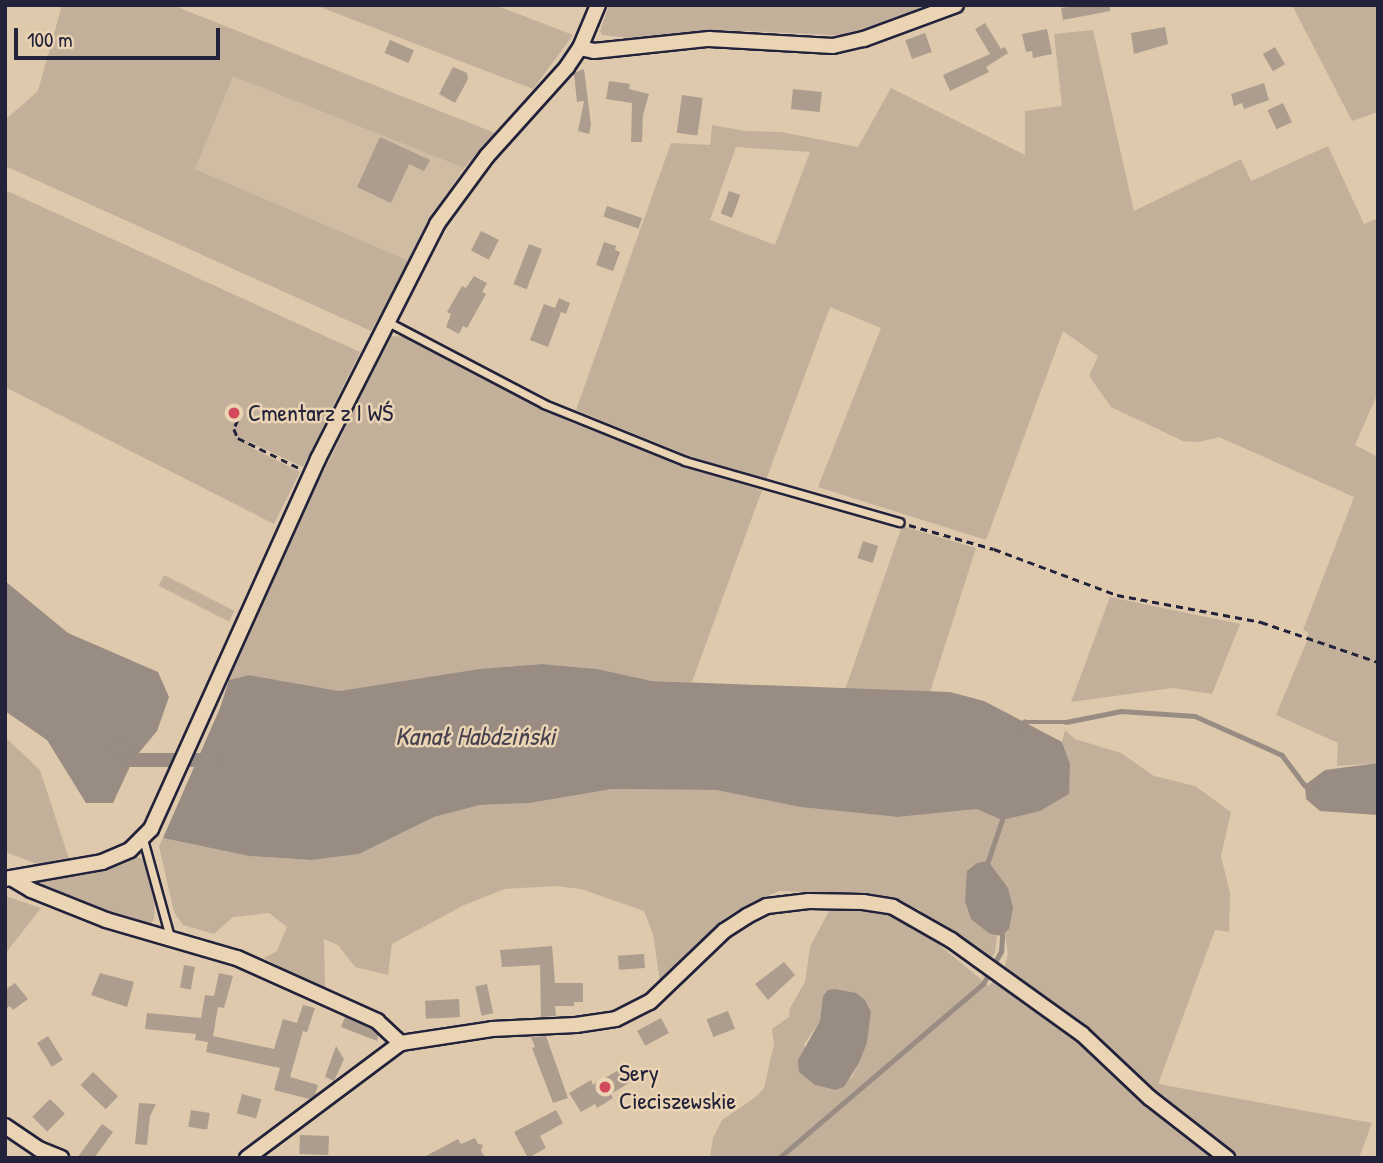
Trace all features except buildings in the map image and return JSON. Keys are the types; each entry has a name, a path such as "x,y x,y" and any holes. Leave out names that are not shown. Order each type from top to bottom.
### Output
{"street":[{"path":"8,879 102,862 130,850 143,839 163,806 311,474 437,224 487,156 568,67 580,48 598,5"},
{"path":"580,48 594,51 709,39 833,46 864,39 956,5"},
{"path":"8,879 106,920 237,958 377,1021 401,1043"},
{"path":"247,1158 401,1043 492,1029 576,1025 616,1019 650,1002 724,931 767,906 839,901 893,907 951,940 1082,1034 1150,1098 1227,1158"},
{"path":"5,1126 39,1149 61,1158"}],"lane":[{"path":"387,322 544,404 685,461 899,522"},
{"path":"143,839 170,937"}],"path":[{"path":"237,420 234,429 237,438 311,474"},
{"path":"899,522 994,549 1117,595 1261,622 1378,662"}],"shaded area":[{"path":"62,5 172,5 495,133 464,168 233,76 195,169 409,261 371,331 5,166 5,120 38,91"},
{"path":"315,5 495,5 573,35 533,89"},
{"path":"609,5 934,5 851,36 749,31 638,39 602,35 600,31"},
{"path":"1292,5 1378,5 1378,112 1352,121"},
{"path":"1093,30 1134,211 1241,159 1251,181 1328,146 1364,224 1378,218 1378,393 1355,445 1378,457 1378,763 1337,766 1338,743 1276,715 1307,641 1308,632 1303,630 1354,497 1219,437 1199,442 1183,441 1111,407 1089,376 1098,356 1063,331 986,540 818,487 881,328 830,307 766,480 699,460 576,410 671,143 710,145 712,125 745,131 781,132 858,147 891,88 1025,155 1025,111 1062,106 1054,34","holes":["736,147 810,152 775,245 710,220"]},
{"path":"233,75 464,168 431,217 409,261 195,169"},
{"path":"5,190 360,352 303,467 250,442 248,446 300,472 274,524 5,387"},
{"path":"391,336 406,337 570,422 687,467 762,490 692,682 652,681 597,669 542,664 479,669 339,691 249,675 229,680 290,539"},
{"path":"902,526 976,548 930,692 845,690"},
{"path":"164,575 234,611 229,622 159,586"},
{"path":"1110,597 1240,624 1212,694 1173,688 1071,702"},
{"path":"1065,730 1075,739 1121,753 1154,776 1195,786 1231,812 1221,856 1230,893 1229,932 1215,930 1158,1084 1372,1123 1359,1158 710,1158 713,1138 722,1120 757,1096 764,1088 774,1044 772,1029 789,1017 790,1008 805,982 810,947 829,911 855,910 887,914 932,939 989,986 996,978 1072,1019 1004,969 1008,954 1005,933 1009,929 990,934 997,935 995,953 990,959 928,919 919,909 863,894 779,891 744,906 722,920 660,982 653,934 644,911 581,889 555,886 505,889 462,906 392,944 388,975 355,967 338,945 324,939 325,990 264,958 277,951 287,927 269,913 233,917 214,934 183,925 174,912 159,846 163,838 249,856 311,860 359,854 434,817 480,805 530,803 612,789 716,790 800,807 898,817 977,809 1002,819 1070,764 1062,742","holes":["823,996 871,1013 867,1043 852,1077 835,1090 815,1085 804,1044 821,1020"]},
{"path":"5,737 40,770 69,859 40,865 5,852"},
{"path":"132,855 143,859 155,898 154,920 148,925 130,923 35,887 34,882 88,874"},
{"path":"5,896 41,908 5,954"}],"water":[{"path":"5,581 68,633 158,672 169,697 157,731 133,760 113,803 86,803 47,740 5,711"},
{"path":"542,664 597,669 652,681 950,692 984,701 1062,742 1070,764 1069,794 1040,811 1002,820 977,809 898,817 800,807 716,790 612,789 530,803 480,805 434,817 359,854 311,860 249,856 163,838 220,708 229,680 249,675 339,691 479,669"},
{"path":"1378,763 1378,815 1320,811 1306,799 1305,785 1325,770"},
{"path":"988,861 1008,888 1013,908 1009,929 1002,936 990,934 971,919 965,901 967,871 977,863"},
{"path":"828,990 856,993 865,1000 871,1012 867,1043 859,1063 844,1087 835,1090 815,1085 799,1072 798,1060 820,1021 823,996"}],"waterway":[{"path":"1020,726 1024,722 1066,722 1121,711 1195,716 1282,755 1305,785 1311,786"},
{"name":"Kanał Habdziński","path":"118,748 133,760 216,760"},
{"path":"988,861 1002,820"},
{"path":"779,1158 983,984 1001,952 1002,936"}],"place":[{"name":"Cmentarz z I WŚ","path":"234,413"},
{"name":"Sery Cieciszewskie","path":"605,1087"}]}
